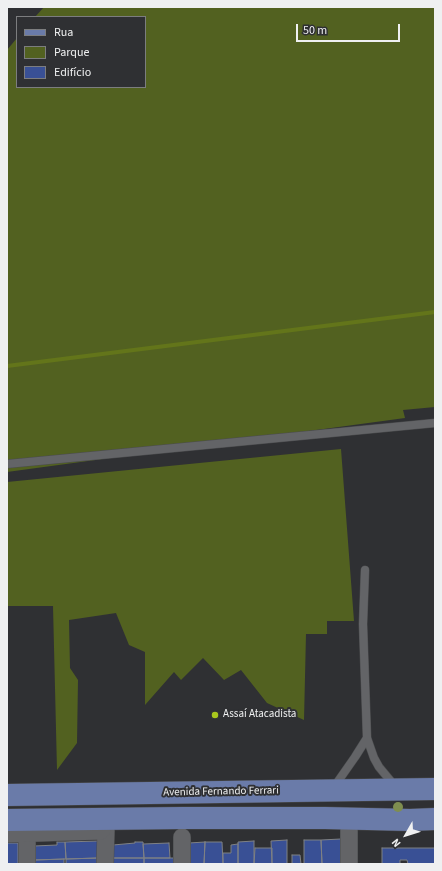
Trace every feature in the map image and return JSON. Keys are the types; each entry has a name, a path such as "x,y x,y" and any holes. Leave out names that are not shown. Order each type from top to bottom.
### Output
{"main road":[{"name":"Avenida Fernando Ferrari","path":"7,795 435,789"},
{"path":"7,820 158,818 435,819"}],"street":[{"path":"28,864 17,832 138,828 158,818"},
{"path":"349,819 349,864"},
{"path":"105,864 106,829"},
{"path":"182,837 182,864"}],"lane":[{"path":"7,464 435,423"},
{"path":"365,570 363,624 367,738 379,767 385,776 399,790"},
{"path":"331,790 367,738"}],"green space":[{"path":"44,7 435,7 435,407 403,410 405,418 7,472 7,50 16,39 16,88 146,88 146,16 36,16"},
{"path":"341,449 354,621 327,621 327,634 306,634 304,720 267,703 241,670 224,680 203,658 181,680 174,672 145,705 145,652 129,645 116,613 69,620 70,668 78,680 77,743 57,770 53,606 7,606 7,482"}],"building":[{"path":"341,839 341,864 322,864 321,840"},
{"path":"287,840 287,864 272,864 271,841"},
{"path":"304,840 321,840 322,864 304,864"},
{"path":"98,841 98,858 66,859 65,842"},
{"path":"254,841 254,864 238,864 238,842"},
{"path":"57,842 65,842 66,859 34,860 34,846 57,845"},
{"path":"143,842 144,858 113,858 113,845"},
{"path":"205,842 222,842 223,864 204,864"},
{"path":"205,842 204,864 189,864 189,843"},
{"path":"7,843 18,843 18,864 7,864"},
{"path":"169,843 170,858 144,858 143,844"},
{"path":"238,844 238,864 223,864 223,853 231,853 231,845"},
{"path":"255,848 272,848 272,864 254,864"},
{"path":"382,848 435,848 435,864 408,864 407,860 400,860 400,864 382,864"},
{"path":"292,855 300,855 301,864 292,864"},
{"path":"98,858 98,864 66,864 66,859"},
{"path":"113,858 144,858 144,864 113,864"},
{"path":"144,858 176,858 176,864 144,864"},
{"path":"64,859 64,864 34,864 34,860"}],"waterway":[{"path":"7,366 435,312"}],"place":[{"name":"Assaí Atacadista","path":"215,715"}]}
